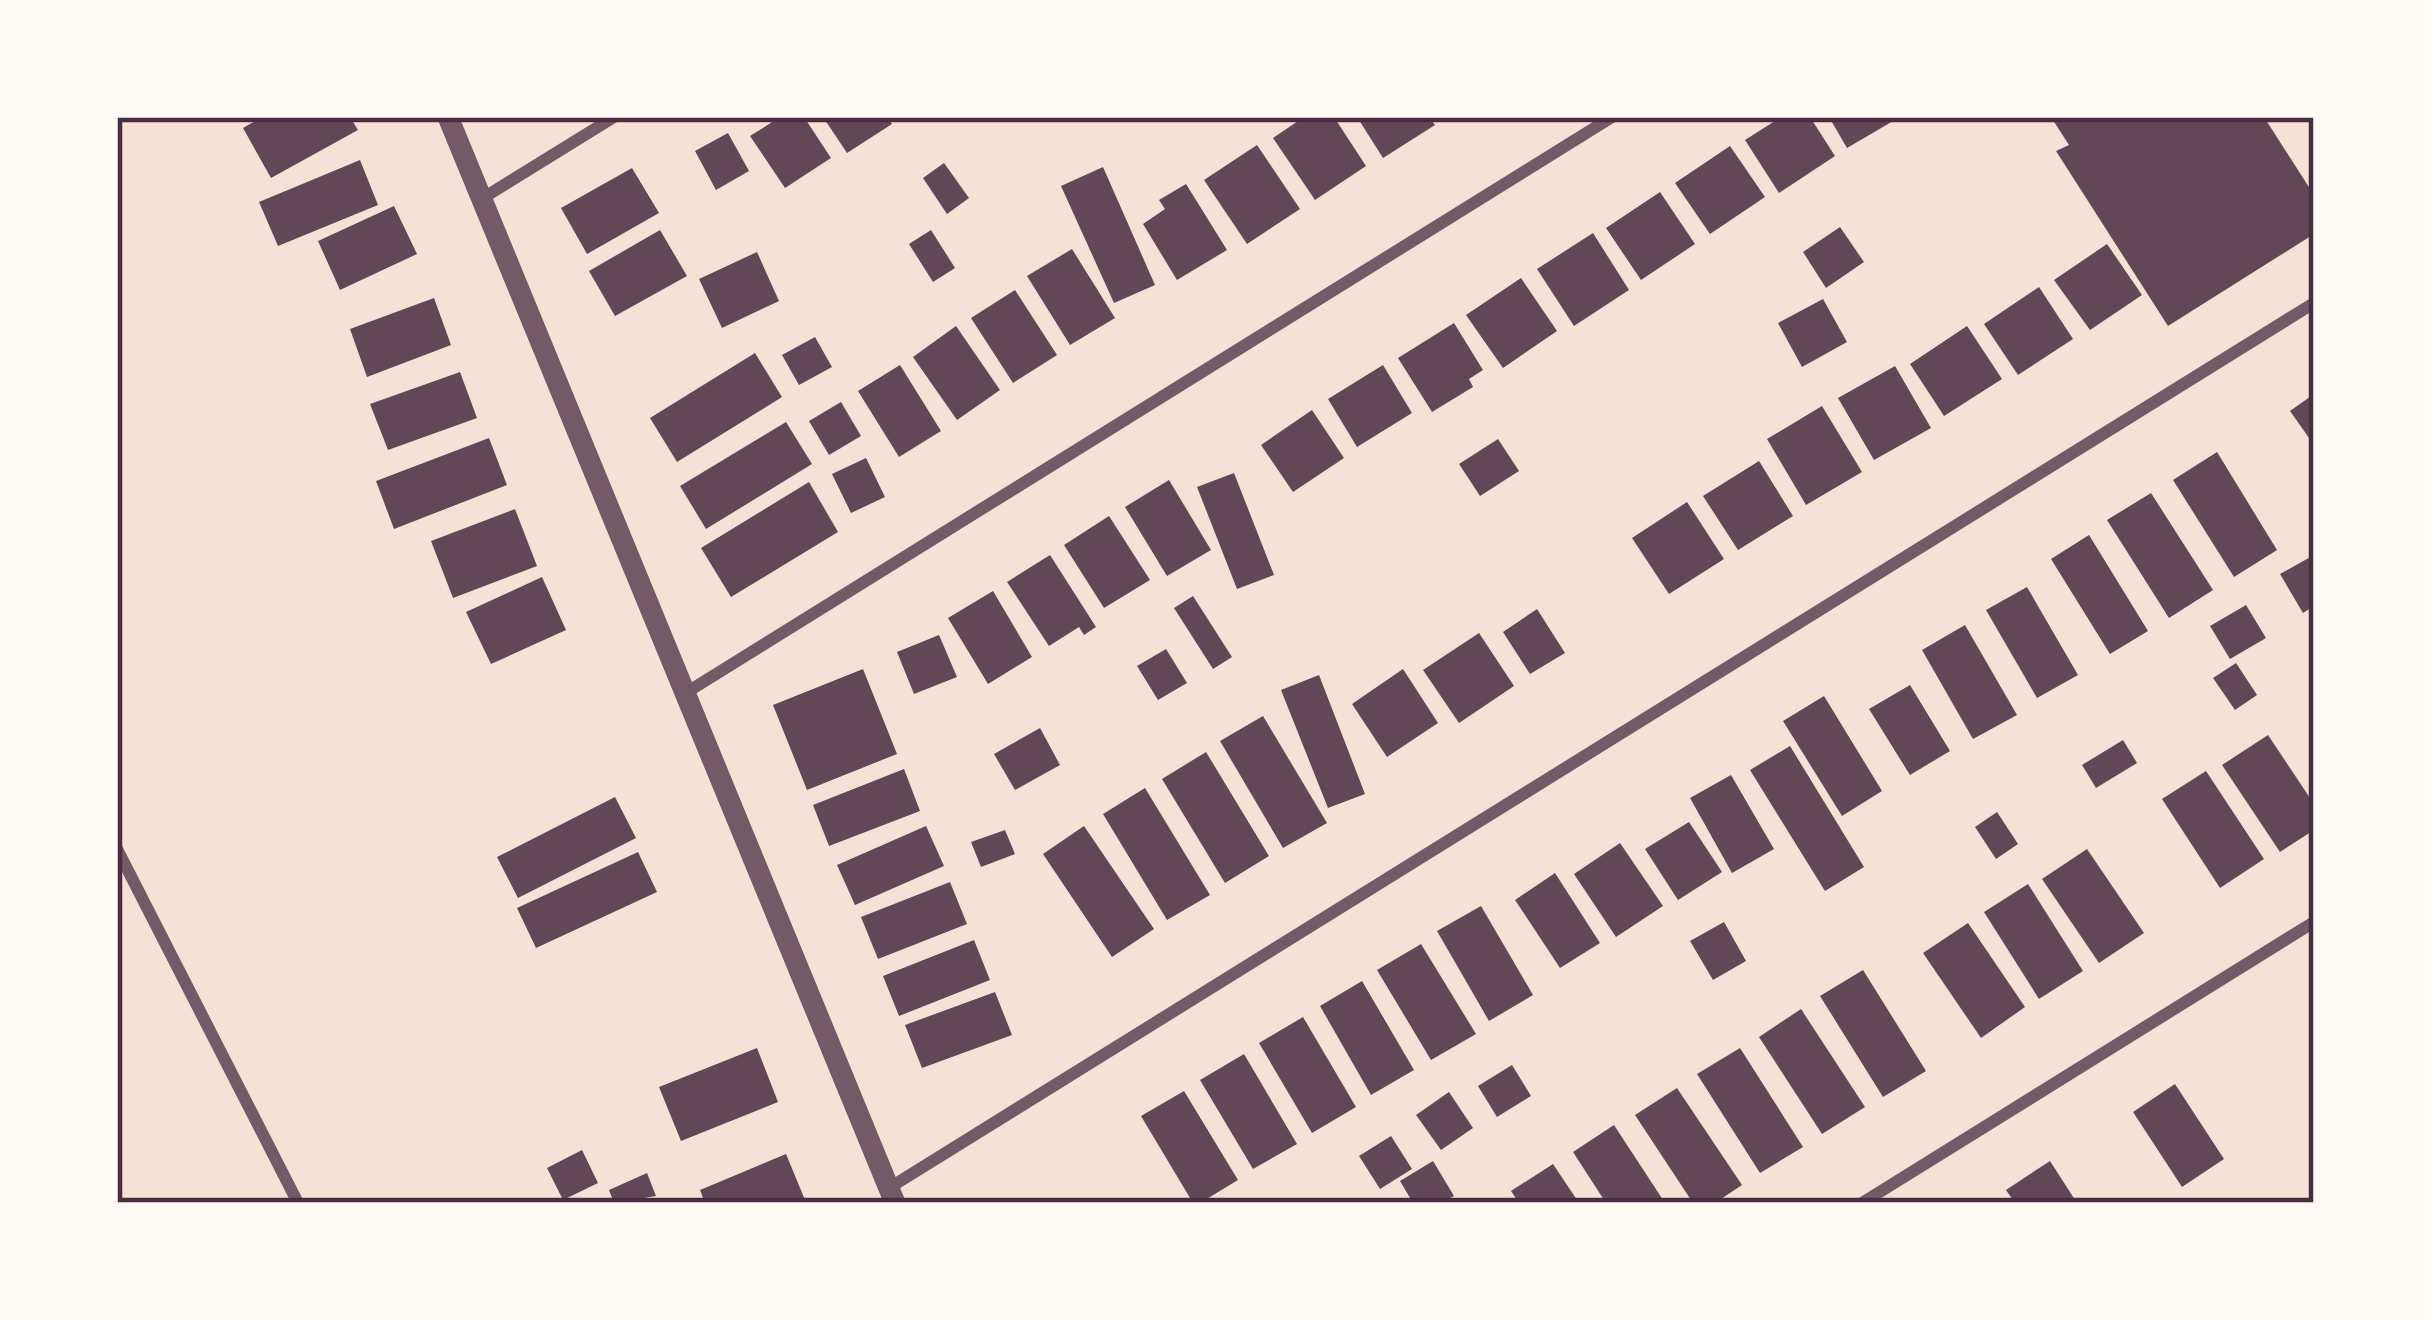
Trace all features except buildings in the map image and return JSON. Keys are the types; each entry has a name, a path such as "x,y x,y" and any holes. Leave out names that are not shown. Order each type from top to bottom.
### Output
{"street":[{"path":"448,117 892,1195 2314,303"},
{"path":"483,198 614,117"},
{"path":"684,694 1612,117"},
{"path":"117,849 298,1203"},
{"path":"1862,1203 2314,922"}]}
